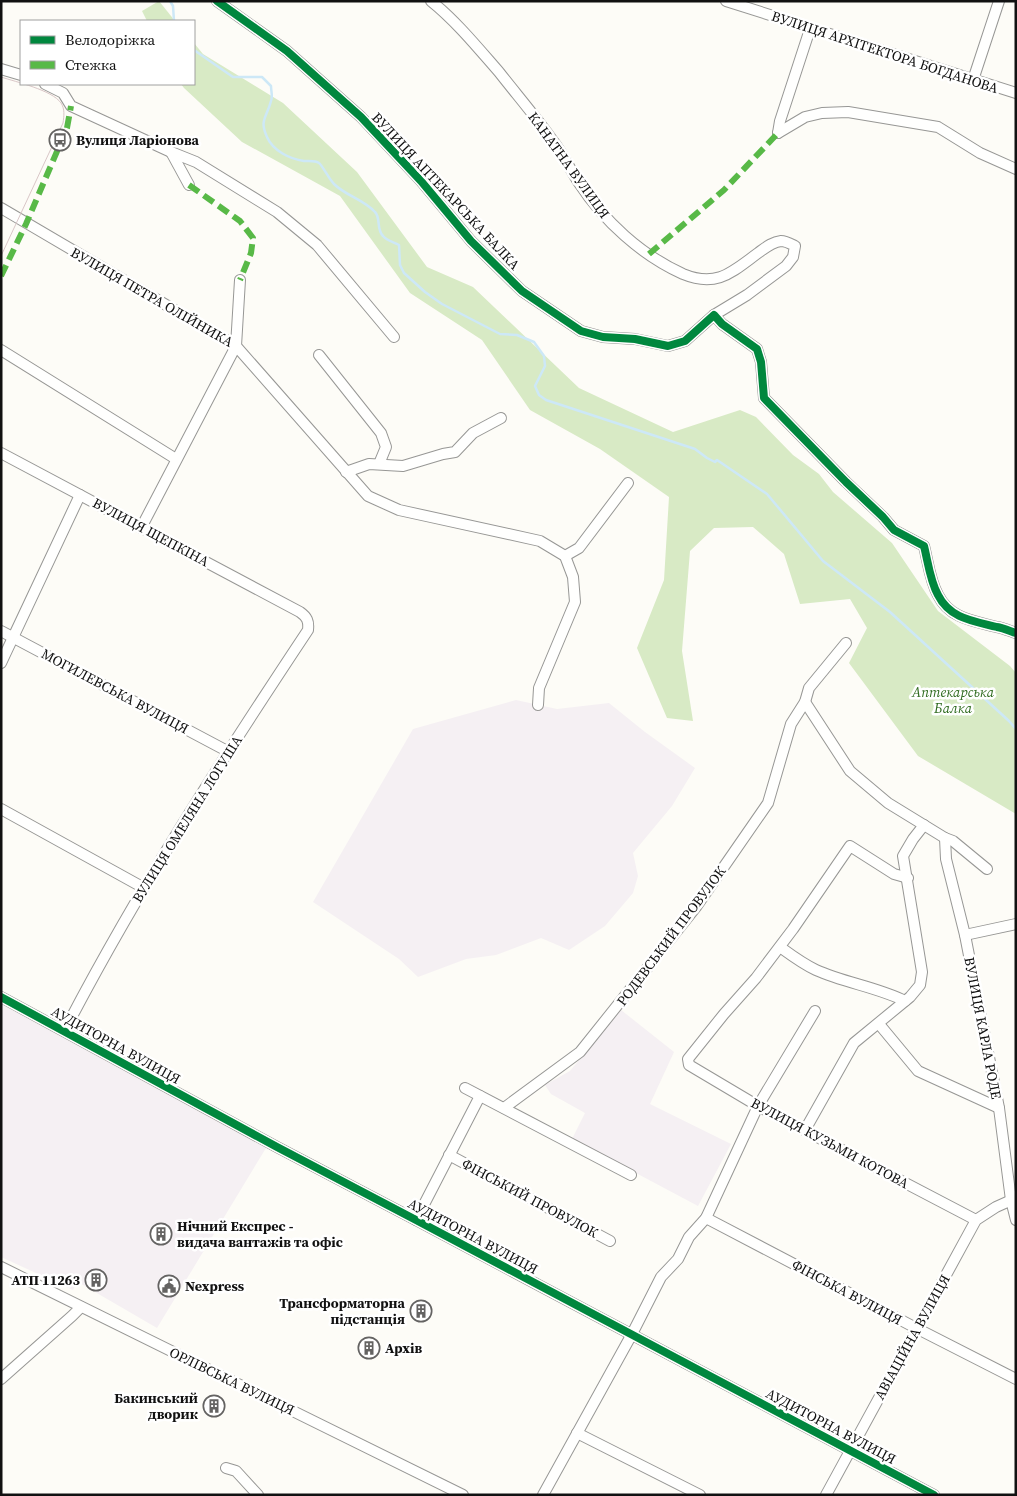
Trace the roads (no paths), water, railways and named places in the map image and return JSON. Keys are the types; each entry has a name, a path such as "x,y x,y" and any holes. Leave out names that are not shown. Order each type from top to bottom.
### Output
{"street":[{"name":"ВУЛИЦЯ АПТЕКАРСЬКА БАЛКА","path":"216,1 287,51 361,117 421,181 472,241 522,291 581,331 603,337 635,339 668,346 685,340 714,315"},
{"name":"КАНАТНА ВУЛИЦЯ","path":"431,1 482,53 519,96 554,142 578,182 603,215 619,231 648,254 687,275 709,280 727,276 771,244 783,241 795,246 793,257 786,266 714,315"},
{"name":"ВУЛИЦЯ АРХІТЕКТОРА БОГДАНОВА","path":"726,1 1016,93"},
{"path":"973,80 999,1"},
{"path":"810,29 780,121 778,133 805,117 822,113 848,112 938,127 980,153 1016,169"},
{"path":"1,69 20,76"},
{"path":"47,85 63,93 71,106 196,162 277,212 317,245 394,337"},
{"path":"171,152 189,185"},
{"name":"ВУЛИЦЯ ПЕТРА ОЛІЙНИКА","path":"1,208 236,346 368,496 399,510 540,541 565,556"},
{"path":"141,528 236,346 240,280"},
{"path":"714,315 722,324 757,349 761,362 764,398 846,482 883,516 894,530 924,546 937,594 946,608 957,616 975,623 999,627 1016,633"},
{"path":"1,350 176,459"},
{"path":"319,355 381,433 386,448 379,464"},
{"path":"346,472 369,464 403,466 455,452 473,433 500,418"},
{"name":"ВУЛИЦЯ ЩЕПКІНА","path":"1,453 300,612"},
{"path":"538,705 539,688 575,602 573,577 565,556 579,548 628,483"},
{"path":"1,663 80,495"},
{"name":"ВУЛИЦЯ ОМЕЛЯНА ЛОГУША","path":"61,1029 68,1024 101,960 144,888 308,630 309,624 306,617 300,612"},
{"name":"МОГИЛЕВСЬКА ВУЛИЦЯ","path":"1,631 229,752"},
{"name":"РОДЕВСЬКИЙ ПРОВУЛОК","path":"504,1108 580,1052 696,907 768,803 792,724 805,702 809,688 846,643"},
{"path":"805,702 850,771 888,803 953,841 987,869"},
{"path":"1,810 144,888"},
{"path":"805,1130 854,1043 906,1001 920,985 922,972 908,878 904,866 904,856 913,839 924,825"},
{"name":"ВУЛИЦЯ КАРЛА РОДЕ","path":"945,838 946,859 965,935 999,1108 1016,1220"},
{"path":"906,1001 816,970 780,947 850,846 894,874 908,878"},
{"path":"965,935 1016,924"},
{"name":"ВУЛИЦЯ КУЗЬМИ КОТОВА","path":"780,947 688,1059 689,1065 758,1106 976,1220"},
{"name":"АУДИТОРНА ВУЛИЦЯ","path":"1,997 277,1148 934,1495"},
{"path":"543,1495 632,1334 661,1277 678,1259 689,1237 706,1218 758,1106 815,1011"},
{"path":"879,1024 918,1071 999,1108"},
{"path":"465,1088 631,1175"},
{"name":"ФІНСЬКИЙ ПРОВУЛОК","path":"416,1220 480,1096"},
{"name":"ФІНСЬКИЙ ПРОВУЛОК","path":"450,1155 610,1241"},
{"name":"АВІАЦІЙНА ВУЛИЦЯ","path":"826,1495 976,1220 996,1207 1014,1199"},
{"name":"ФІНСЬКА ВУЛИЦЯ","path":"706,1218 1016,1379"},
{"name":"ОРЛІВСЬКА ВУЛИЦЯ","path":"1,1267 462,1495"},
{"path":"1,1379 80,1307"},
{"path":"577,1433 700,1495"},
{"path":"226,1468 236,1471 258,1495"}],"waterway":[{"path":"170,1 173,6 174,20"},
{"path":"195,51 233,77 262,77 271,86 272,99 264,119 265,131 270,142 288,156 319,163 334,184 375,212 383,236 399,245 400,265 404,273 425,292 442,304 500,334 517,335 534,342 544,356 545,366 535,386 539,395 546,400 695,449 707,458 715,462 717,460 767,494 823,561 890,612 1016,729"}],"tram line":[{"path":"1,77 20,83"},
{"path":"1,256 63,123 64,113 61,103 50,94 27,85"}],"place":[{"name":"Вулиця Ларіонова","path":"60,140"},
{"name":"Нічний Експрес - видача вантажів та офіс","path":"161,1234"},
{"name":"АТП 11263","path":"96,1280"},
{"name":"Nexpress","path":"169,1286"},
{"name":"Трансформаторна підстанція","path":"421,1311"},
{"name":"Архів","path":"369,1348"},
{"name":"Бакинський дворик","path":"214,1406"}],"park label":[{"name":"Аптекарська Балка","path":"953,700"}]}
